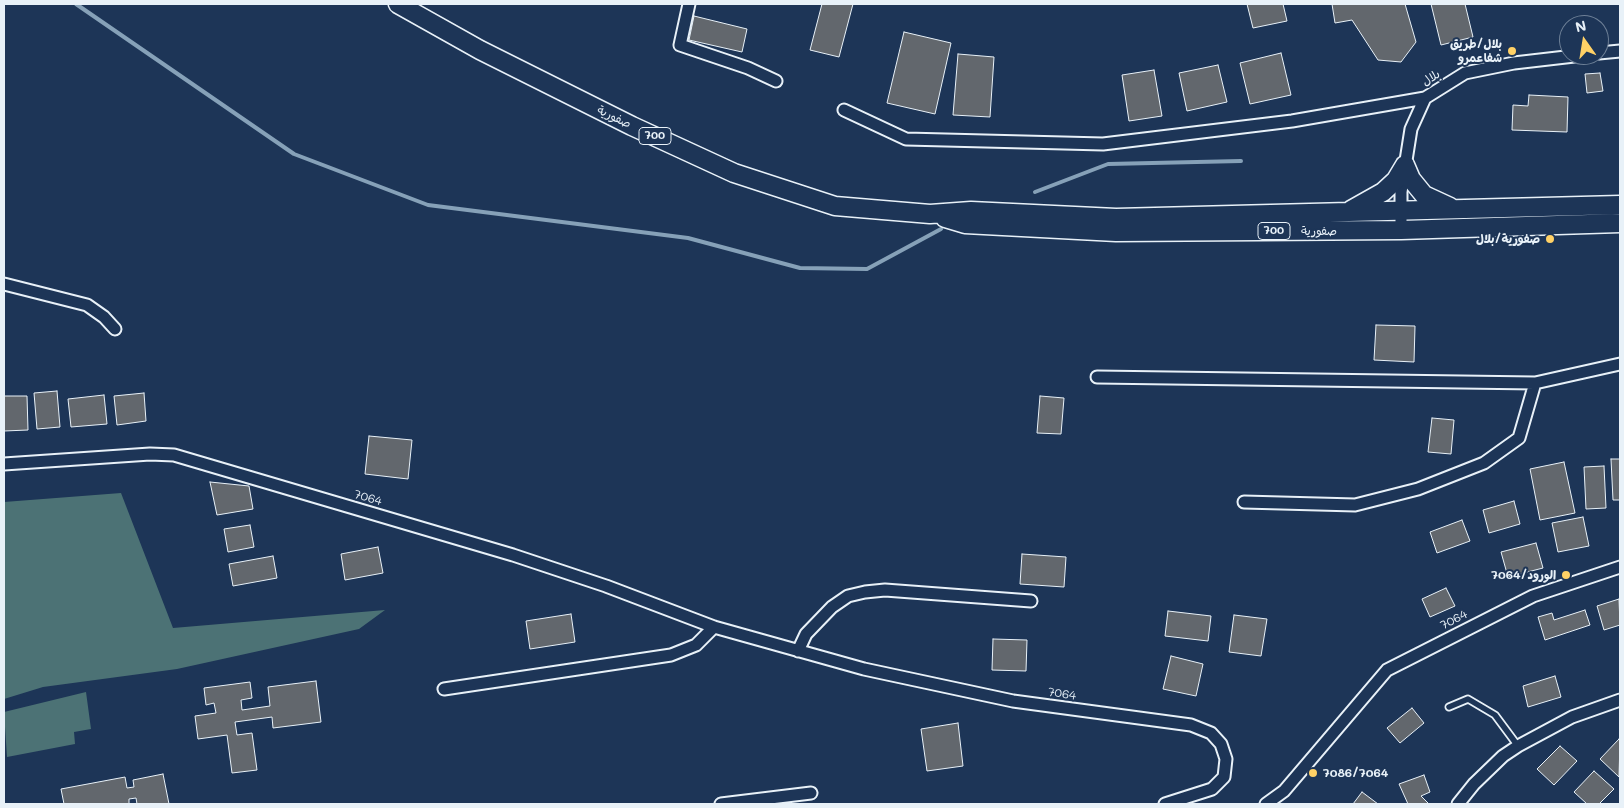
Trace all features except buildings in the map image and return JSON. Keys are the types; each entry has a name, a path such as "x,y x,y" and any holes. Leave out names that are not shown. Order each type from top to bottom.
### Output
{"main road":[{"name":"صفورية","path":"398,4 480,50 734,173 835,206 930,214 971,211 1116,218 1620,205"},
{"path":"1405,165 1410,179 1424,195 1457,210"},
{"path":"1346,212 1383,192 1396,180 1405,165"},
{"name":"صفورية","path":"930,214 965,224 1116,232 1401,230 1620,223"}],"street":[{"path":"689,4 680,46 748,68 776,81"},
{"name":"بلال","path":"1401,230 1400,211 1411,129 1425,98 1465,73 1514,63 1559,58"},
{"path":"844,110 906,139 1103,144 1292,121 1425,98"},
{"path":"4,284 87,305 104,317 115,329"},
{"path":"1097,377 1535,383 1620,364"},
{"path":"1244,502 1355,505 1418,489 1476,466 1519,438 1535,383"},
{"name":"7064","path":"4,464 150,454 174,456 513,556 606,586 714,626 864,670 1013,701 1191,725 1210,733 1221,744 1226,759 1224,777 1212,789 1165,804"},
{"name":"7064","path":"1266,804 1284,791 1386,670 1533,596 1620,567"},
{"path":"798,651 806,634 832,607 848,596 865,592 886,590 1031,601"},
{"path":"444,689 671,655 696,645 714,626"},
{"path":"1458,804 1474,784 1503,756 1518,746 1572,717 1620,700"},
{"path":"721,804 811,792"}],"lane":[{"path":"1449,707 1468,699 1495,714 1518,746"}],"green space":[{"path":"121,493 173,628 385,610 359,629 177,669 43,687 4,699 4,502"},
{"path":"86,692 91,729 74,732 75,744 7,757 4,712"}],"waterway":[{"path":"76,4 294,154 428,205 688,238 800,268 867,269 941,229"},
{"path":"1035,192 1108,164 1241,161"}],"place":[{"name":"بلال/طريق شفاعمرو","path":"1512,51"},
{"name":"صفورية/بلال","path":"1550,239"},
{"name":"الورود/7064","path":"1566,575"},
{"name":"7086/7064","path":"1313,773"}]}
